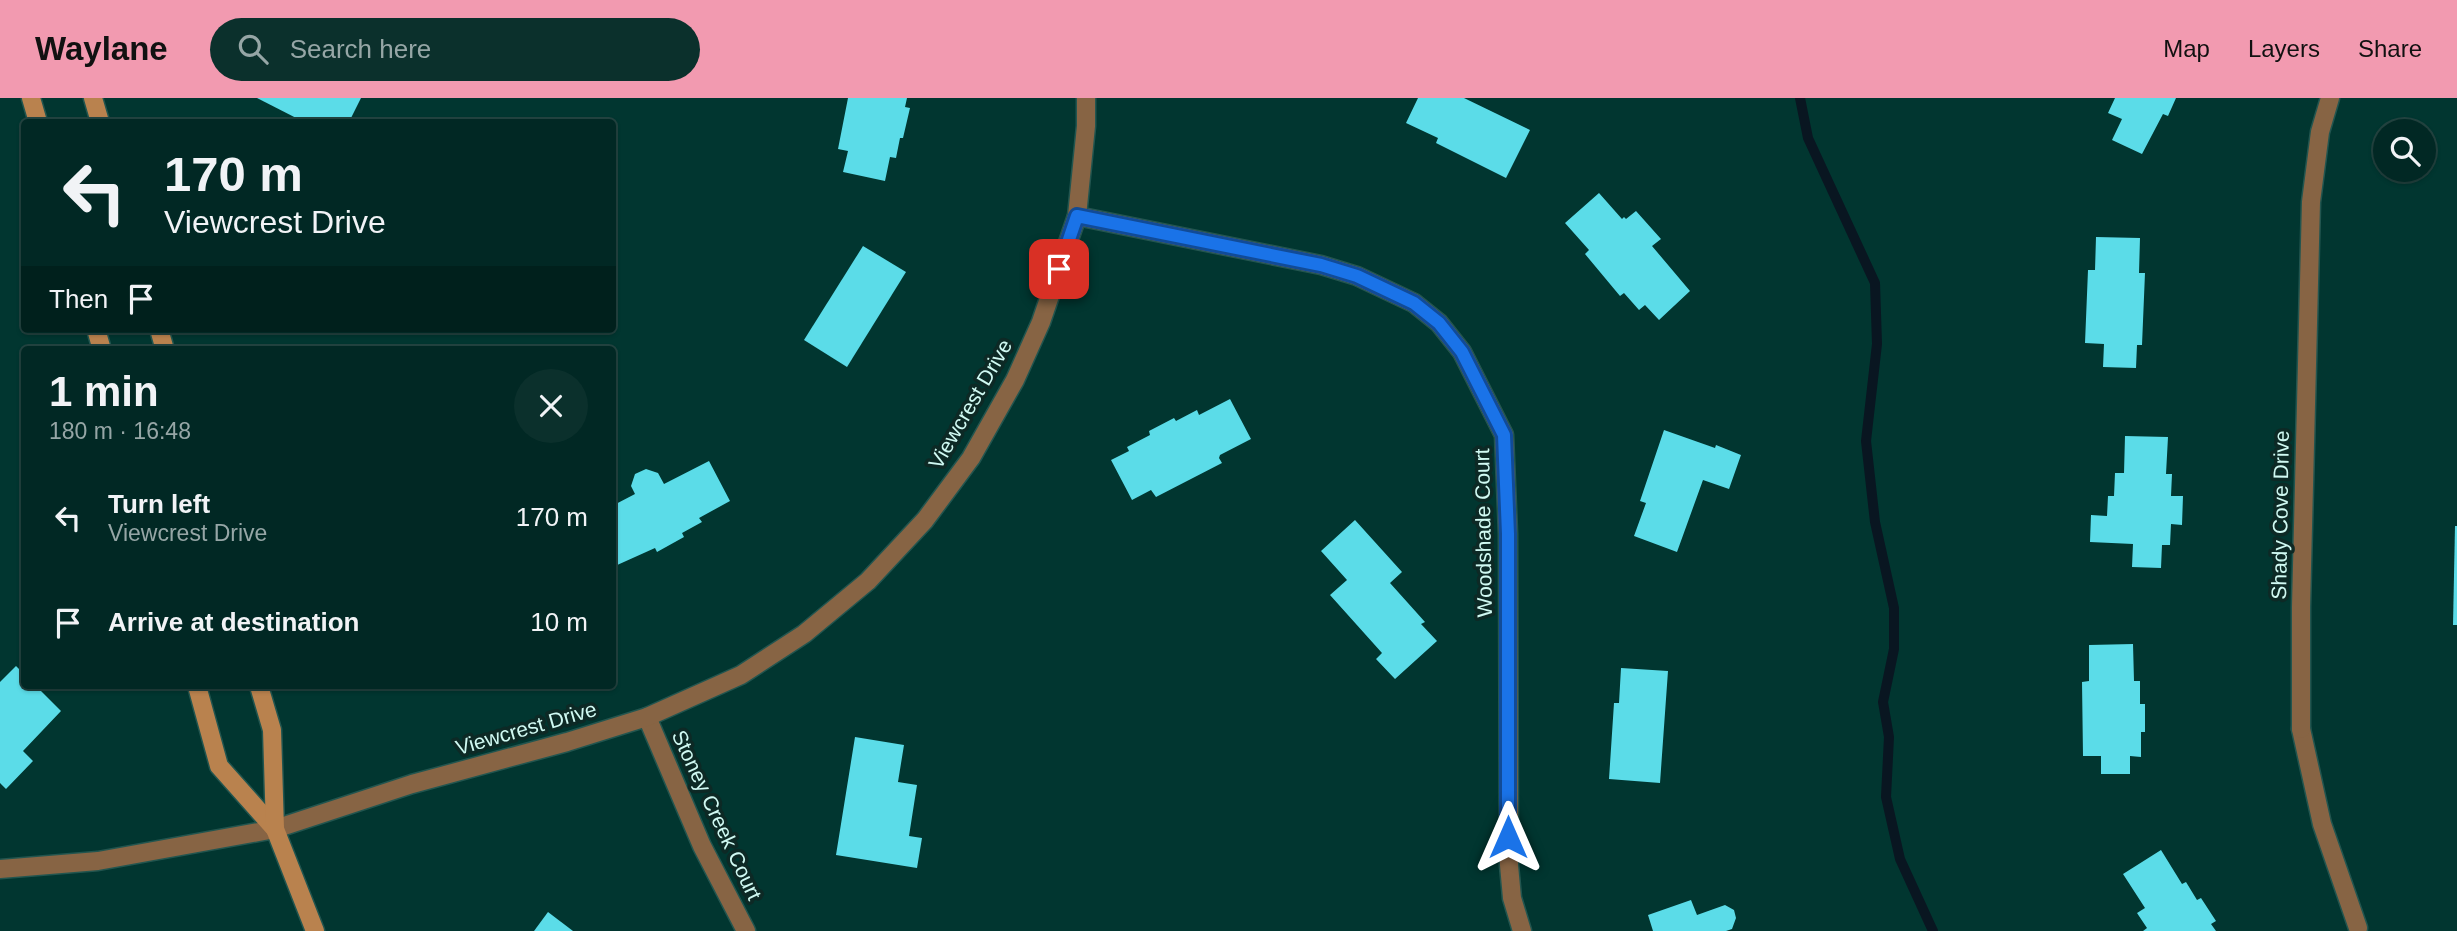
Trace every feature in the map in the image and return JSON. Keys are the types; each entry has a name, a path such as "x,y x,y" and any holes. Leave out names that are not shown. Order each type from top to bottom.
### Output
{"main road":[{"path":"31,98 37,119"},
{"path":"93,98 99,119"},
{"path":"198,689 219,766 275,829"},
{"path":"261,689 272,730 275,829 315,931"}],"street":[{"name":"Viewcrest Drive","path":"0,869 98,861 275,829 412,784 567,742 647,717 741,676 804,634 868,581 925,520 971,458 1015,380 1041,322 1077,216 1086,126 1086,98"},
{"name":"Shady Cove Drive","path":"2330,98 2320,132 2311,202 2301,607 2301,729 2322,824 2358,928"},
{"name":"Woodshade Court","path":"1077,216 1321,265 1357,276 1414,303 1439,323 1462,352 1504,435 1508,534 1508,865 1512,898 1522,931"},
{"name":"Stoney Creek Court","path":"647,717 702,846 746,931"}],"building":[{"path":"257,98 361,98 350,119 298,119"},
{"path":"848,98 907,98 905,107 910,108 903,138 900,138 896,158 890,157 885,181 843,172 848,151 838,149"},
{"path":"1418,98 1464,98 1530,130 1506,178 1436,143 1438,138 1406,123"},
{"path":"2115,98 2176,98 2168,116 2163,114 2142,154 2112,140 2122,119 2108,113"},
{"path":"1599,193 1622,219 1636,211 1661,239 1652,246 1690,291 1659,320 1645,305 1639,310 1624,293 1620,296 1585,254 1589,250 1565,223"},
{"path":"2096,237 2140,238 2139,273 2145,273 2142,345 2137,345 2136,368 2103,367 2104,344 2085,343 2088,270 2095,270"},
{"path":"863,246 906,272 847,367 804,340"},
{"path":"1230,399 1251,439 1220,455 1222,463 1156,497 1151,490 1132,500 1111,460 1129,451 1127,447 1150,435 1149,431 1174,418 1176,421 1197,410 1199,415"},
{"path":"1664,430 1741,455 1729,489 1703,480 1677,552 1634,536 1646,503 1640,501"},
{"path":"2125,436 2168,437 2166,474 2172,474 2171,496 2183,496 2182,525 2171,524 2170,545 2162,545 2161,568 2132,567 2133,544 2090,542 2091,515 2107,516 2108,496 2114,496 2115,473 2124,473"},
{"path":"709,461 730,501 699,518 702,522 682,533 684,537 657,552 655,548 616,566 616,504 635,494 631,486 635,474 646,469 658,473 664,484"},
{"path":"1355,520 1402,572 1390,583 1425,622 1421,624 1437,641 1395,679 1376,659 1382,653 1330,595 1347,580 1321,551"},
{"path":"2455,526 2457,625 2453,625"},
{"path":"2133,644 2134,681 2140,681 2140,704 2145,704 2145,732 2141,732 2141,757 2130,756 2130,774 2101,774 2101,756 2083,756 2082,682 2089,681 2089,645"},
{"path":"16,666 21,671 21,689 39,689 61,711 23,751 33,761 6,789 0,783 0,682"},
{"path":"1621,668 1668,671 1660,783 1609,779 1614,703 1619,703"},
{"path":"855,737 904,745 898,782 917,785 909,836 922,838 917,868 836,855"},
{"path":"2161,850 2182,884 2186,882 2197,900 2201,898 2216,921 2211,924 2216,931 2143,931 2147,928 2137,913 2145,908 2123,874"},
{"path":"1691,900 1697,915 1725,905 1734,910 1736,918 1732,929 1653,931 1648,915"},
{"path":"548,912 573,931 534,931"}],"waterway":[{"path":"1800,98 1808,138 1875,283 1877,344 1866,441 1875,522 1894,608 1894,649 1883,702 1889,737 1886,797 1900,859 1933,931"}],"route":[{"path":"1059,269 1077,216 1321,265 1357,276 1414,303 1439,323 1462,352 1504,435 1508,534 1508,837"}]}
